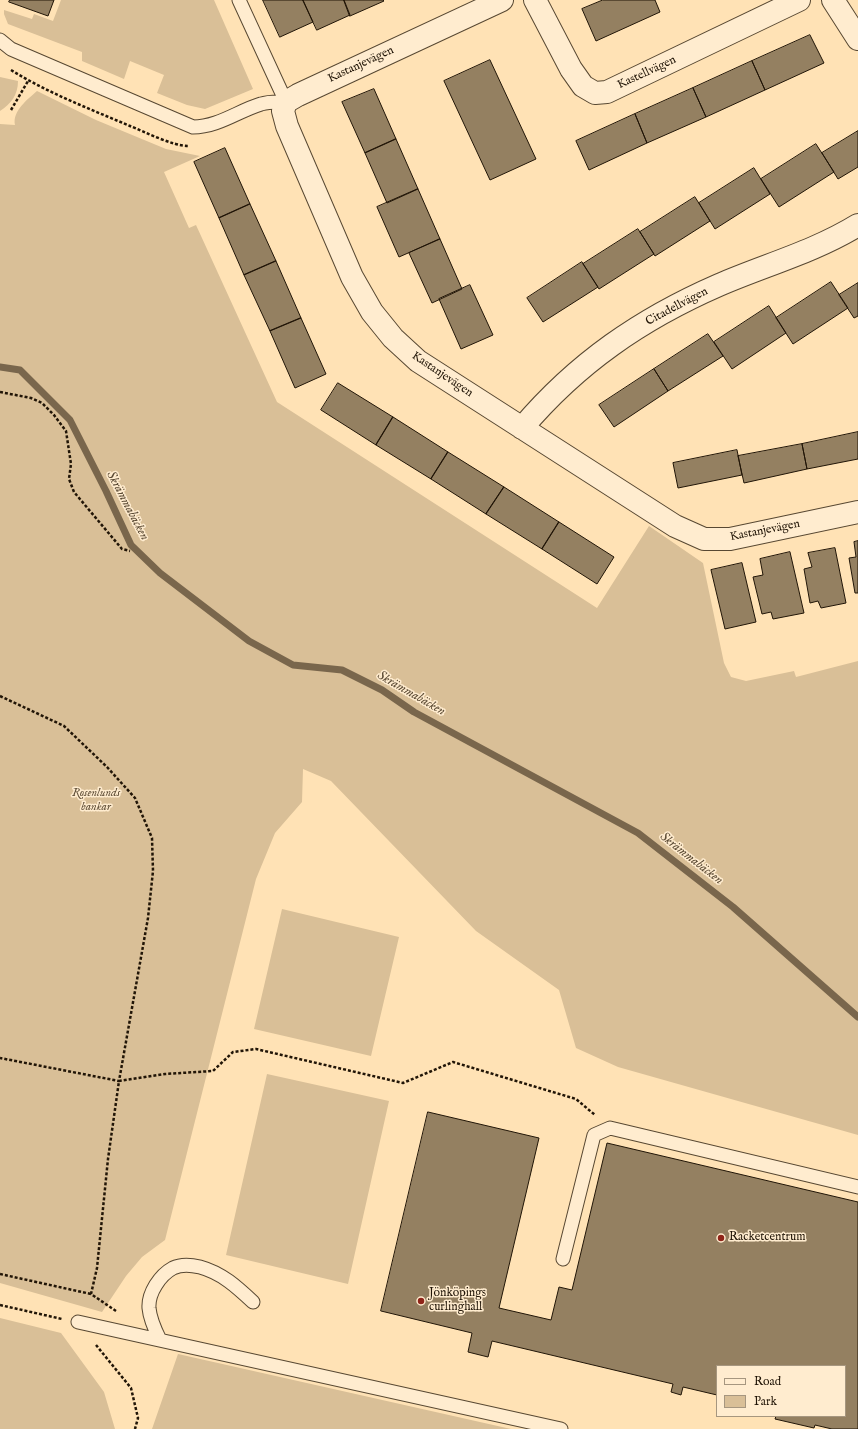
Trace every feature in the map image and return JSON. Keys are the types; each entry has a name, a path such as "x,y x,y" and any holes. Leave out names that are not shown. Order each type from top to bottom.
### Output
{"street":[{"name":"Kastanjevägen","path":"502,0 298,95 286,102 283,111 287,126 352,278 372,312 392,338 418,361 675,526 704,539 730,539 858,512"},
{"name":"Kastellvägen","path":"535,0 571,69 583,86 595,93 607,92 799,0"},
{"path":"833,0 858,38"},
{"name":"Citadellvägen","path":"522,428 541,406 569,378 615,342 668,310 718,286 813,249 858,225"}],"lane":[{"path":"0,40 11,49 193,127 205,127 262,104 286,102 239,0"},
{"path":"563,1259 594,1135 610,1128 858,1187"},
{"path":"160,1340 148,1308 152,1291 162,1277 174,1268 186,1265 201,1267 224,1277 253,1302"},
{"path":"78,1322 561,1429"}],"path":[{"path":"11,110 28,81"},
{"path":"0,392 31,398 42,403 54,415 66,431 71,464 69,479 74,492 122,549 130,551"},
{"path":"0,696 64,726 107,767 135,798 152,838 153,871 148,918 119,1081 108,1159 97,1268 91,1294"},
{"path":"0,1058 119,1081 165,1074 213,1071 233,1052 256,1049 403,1083 453,1062 576,1099 610,1128"},
{"path":"0,1274 91,1294 122,1315"},
{"path":"0,1305 78,1322 131,1388 138,1418 135,1429"}],"green space":[{"path":"61,0 214,0 253,89 205,109 187,105 157,93 164,75 130,61 124,79 82,61 82,52 8,24 4,14 4,10 32,19 34,14 53,21"},
{"path":"0,77 18,81 18,86 13,99 0,111"},
{"name":"Rosenlunds bankar","path":"37,91 96,120 166,149 200,156 164,172 189,228 196,225 277,402 597,608 649,526 703,563 724,663 731,677 746,681 794,671 796,677 858,661 858,1135 618,1067 576,1048 559,990 476,931 331,781 303,769 302,802 275,833 256,879 165,1240 142,1257 126,1276 102,1312 0,1283 0,124 15,125 18,110"},
{"path":"282,909 399,937 371,1056 254,1029"},
{"path":"267,1074 389,1101 348,1284 226,1255"},
{"path":"0,1318 61,1333 104,1392 115,1429 0,1429"},
{"path":"178,1354 511,1429 152,1429"}],"building":[{"path":"10,0 54,0 48,16 9,2"},
{"path":"263,0 303,0 313,22 280,37"},
{"path":"303,0 344,0 350,15 317,30"},
{"path":"344,0 383,0 384,1 350,16"},
{"path":"603,0 655,0 660,12 596,41 582,9"},
{"path":"810,35 824,63 765,90 752,61"},
{"path":"490,60 536,159 490,180 444,81"},
{"path":"752,61 765,90 706,117 693,88"},
{"path":"693,88 706,117 647,143 635,114"},
{"path":"374,89 396,139 365,153 342,102"},
{"path":"635,114 647,143 589,170 576,141"},
{"path":"858,131 858,167 838,179 822,153"},
{"path":"396,139 418,189 387,203 365,153"},
{"path":"816,144 834,172 779,207 761,179"},
{"path":"225,148 250,204 219,218 194,162"},
{"path":"754,168 770,194 715,229 699,203"},
{"path":"418,189 440,239 399,257 377,207"},
{"path":"695,197 710,221 655,256 640,232"},
{"path":"250,204 276,261 244,275 219,218"},
{"path":"638,229 654,254 599,289 583,264"},
{"path":"440,239 462,289 432,303 409,253"},
{"path":"276,261 301,318 270,331 244,275"},
{"path":"582,262 598,287 543,322 527,298"},
{"path":"831,282 848,308 793,344 776,318"},
{"path":"858,283 858,316 854,318 839,295"},
{"path":"470,285 493,335 461,349 439,299"},
{"path":"769,306 786,333 732,369 714,342"},
{"path":"301,318 326,374 295,388 270,331"},
{"path":"708,334 723,356 668,391 654,369"},
{"path":"654,369 668,391 614,427 599,405"},
{"path":"338,383 393,417 376,445 321,410"},
{"path":"393,417 448,452 431,479 376,445"},
{"path":"858,432 858,459 807,469 802,444"},
{"path":"802,444 807,469 744,483 738,456"},
{"path":"737,450 742,475 678,488 673,463"},
{"path":"448,452 504,487 486,514 431,479"},
{"path":"504,487 559,522 542,549 486,514"},
{"path":"559,522 614,557 597,584 542,549"},
{"path":"858,541 858,593 855,593 849,558 856,557 854,542"},
{"path":"835,548 846,603 821,608 818,601 810,603 804,569 812,567 808,553"},
{"path":"790,552 804,613 773,619 771,612 762,614 753,577 763,575 760,559"},
{"path":"742,563 756,622 725,629 711,570"},
{"name":"Racketcentrum","path":"428,1112 539,1138 499,1308 551,1320 559,1287 572,1290 607,1143 858,1202 858,1429 832,1429 815,1425 814,1428 775,1419 776,1417 846,1417 846,1365 716,1365 716,1395 683,1387 681,1395 671,1392 673,1384 492,1341 488,1357 468,1352 472,1333 381,1311"}],"waterway":[{"name":"Skrämmabäcken","path":"0,367 20,370 70,420 106,491 131,545 160,573 249,641 293,665 342,670 382,690 414,712 638,833 733,907 858,1017"}],"place":[{"name":"Racketcentrum","path":"721,1238"},
{"name":"Jönköpings curlinghall","path":"421,1301"}]}
